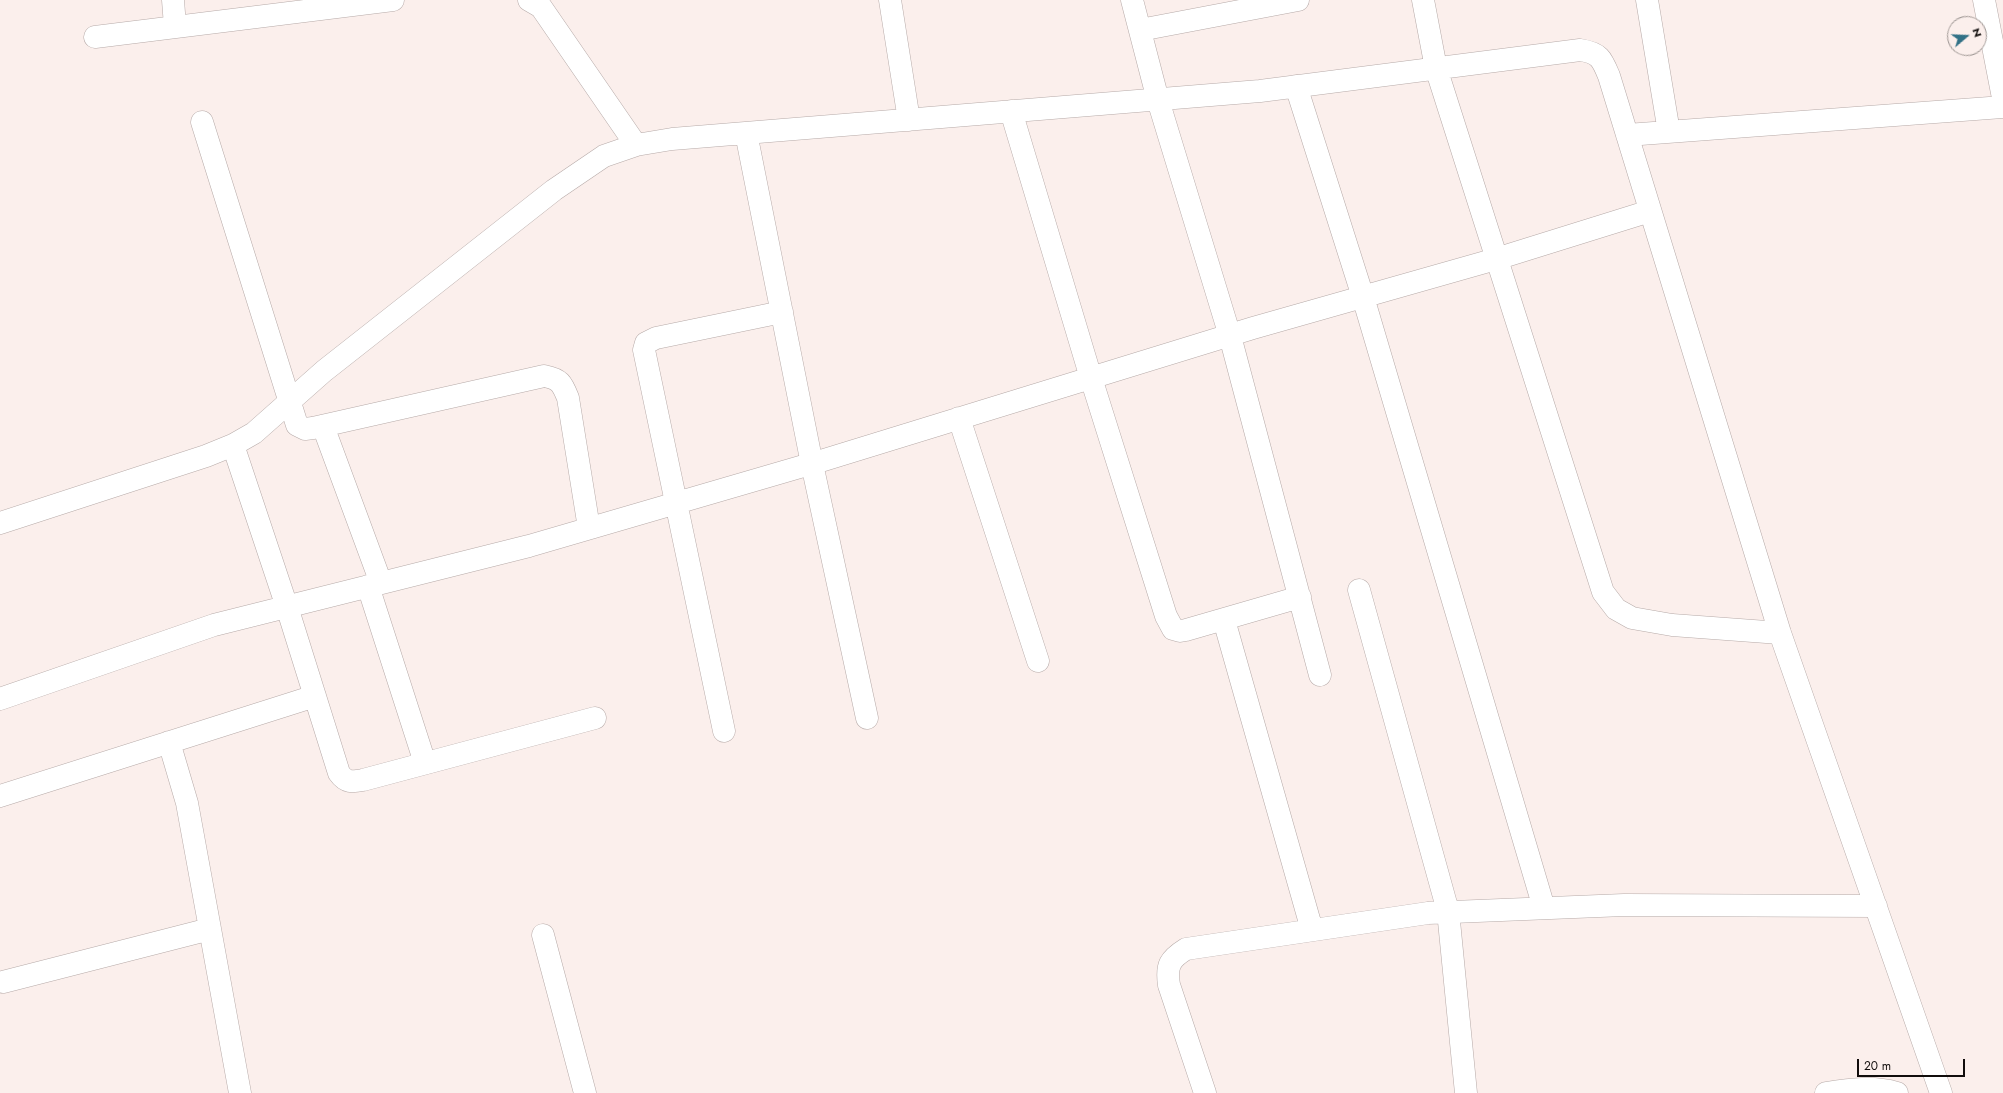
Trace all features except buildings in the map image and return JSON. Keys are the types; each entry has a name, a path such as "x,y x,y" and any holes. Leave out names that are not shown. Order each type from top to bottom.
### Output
{"street":[{"path":"172,0 175,26"},
{"path":"95,36 338,3 393,0"},
{"path":"529,0 541,7 636,145"},
{"path":"890,0 909,120"},
{"path":"1132,0 1158,100 1230,336 1320,675"},
{"path":"1140,30 1298,0"},
{"path":"1423,0 1436,68 1603,592 1616,609 1632,618 1672,625 1780,633"},
{"path":"1647,0 1669,132"},
{"path":"1984,0 2003,98"},
{"path":"0,523 206,456 234,445 254,433 324,371 554,190 604,156 636,145 672,139 1158,100 1296,86 1580,50 1592,52 1602,59 1627,135 1780,633 1941,1093"},
{"path":"1296,86 1363,297 1544,908"},
{"path":"1627,135 2003,107"},
{"path":"1011,111 1091,378 1166,616 1173,629 1180,631 1186,630 1300,597"},
{"path":"202,122 297,425 304,429 323,426 544,376 556,378 564,387 568,398 590,528"},
{"path":"746,133 812,464 867,718"},
{"path":"0,699 214,625 528,546 812,464 1230,336 1496,259 1650,211"},
{"path":"724,731 644,350 646,343 656,338 782,312"},
{"path":"959,418 1038,661"},
{"path":"323,426 375,585 425,763"},
{"path":"234,445 339,773 344,780 352,782 595,718"},
{"path":"1359,590 1448,911 1466,1093"},
{"path":"1224,620 1312,930"},
{"path":"0,796 315,696"},
{"path":"169,742 187,803 240,1093"},
{"path":"1205,1093 1169,985 1167,971 1174,957 1186,949 1448,911 1624,905 1876,906"},
{"path":"3,982 210,929"},
{"path":"543,935 585,1093"},
{"path":"1826,1093 1863,1087 1886,1089 1897,1093"}]}
